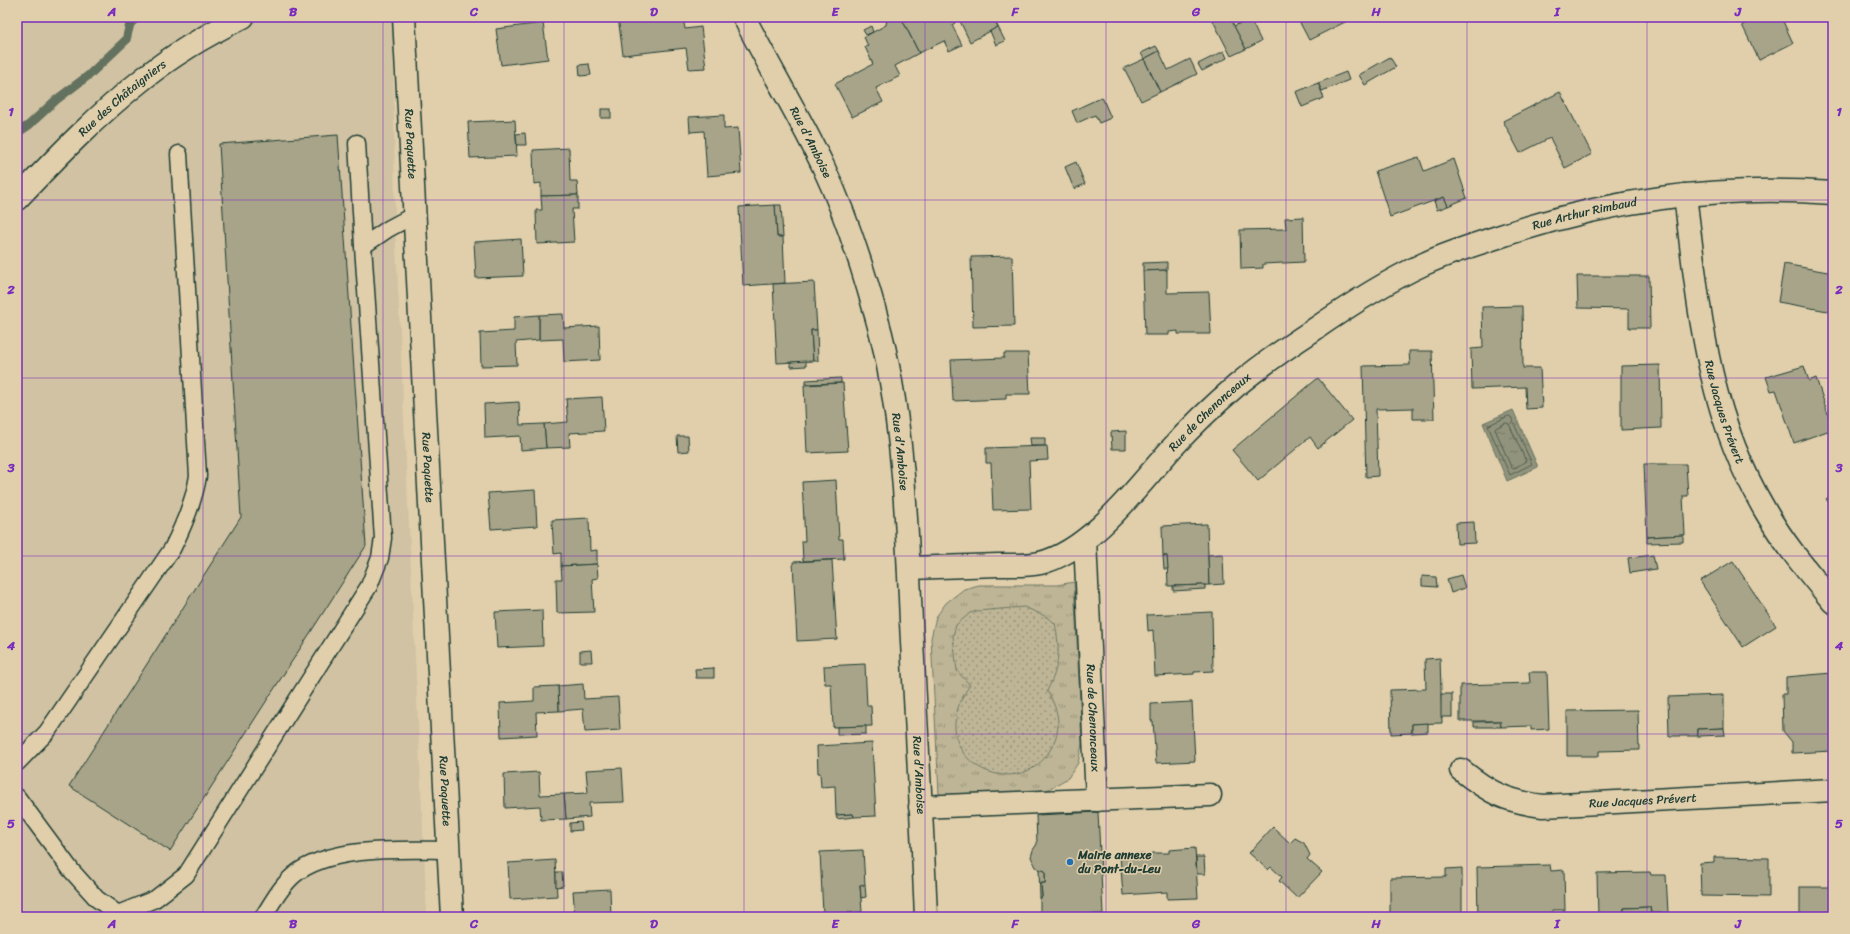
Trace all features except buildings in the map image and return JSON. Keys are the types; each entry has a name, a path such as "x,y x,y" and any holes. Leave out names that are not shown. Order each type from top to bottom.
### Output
{"street":[{"name":"Rue des Châtaigniers","path":"17,198 84,131 142,79 201,39 243,17"},
{"name":"Rue Paquette","path":"404,17 452,917"},
{"name":"Rue d'Amboise","path":"744,17 822,164 845,218 881,334 897,414 900,437 909,568 926,917"},
{"name":"Rue Arthur Rimbaud","path":"1352,304 1424,264 1447,254 1522,229 1605,206 1649,199 1741,190 1787,190 1833,193"},
{"name":"Rue Jacques Prévert","path":"1684,195 1702,332 1716,395 1731,439 1749,482 1766,513 1796,556 1833,602"},
{"name":"Rue de Chenonceaux","path":"909,568 1039,563 1058,556 1085,540 1113,514 1190,429 1231,391 1289,347 1352,304"},
{"name":"Rue de Chenonceaux","path":"1085,540 1097,800"},
{"name":"Rue Jacques Prévert","path":"1461,770 1485,789 1514,801 1543,806 1833,790"},
{"path":"920,807 1210,795"}],"lane":[{"path":"17,797 71,870 97,899 120,915 155,899 186,875 369,586 380,558 383,538 357,143"},
{"path":"17,763 47,732 168,556 188,516 195,496 198,476 179,154"},
{"path":"363,246 388,229 414,215"},
{"path":"263,917 274,898 294,875 313,864 333,858 376,850 448,850"}],"shaded area":[{"path":"17,17 393,17 395,223 427,917 17,917"}],"green space":[{"path":"1074,582 1082,744 1078,763 1068,778 1047,790 944,796 939,794 931,638 936,617 946,603 964,589 979,585 1057,585"},
{"path":"1024,607 1043,615 1055,623 1058,641 1058,657 1057,665 1047,691 1056,709 1058,729 1054,742 1040,763 1021,773 1001,775 981,768 965,755 956,736 957,712 970,685 957,671 953,636 956,625 970,613 977,611"}],"water":[{"path":"1513,410 1538,467 1507,481 1483,423"}],"waterway":[{"path":"17,133 29,125 56,100 89,75 126,40 130,24 137,17"}],"place":[{"name":"Mairie annexe du Pont-du-Leu","path":"1070,862"}]}
